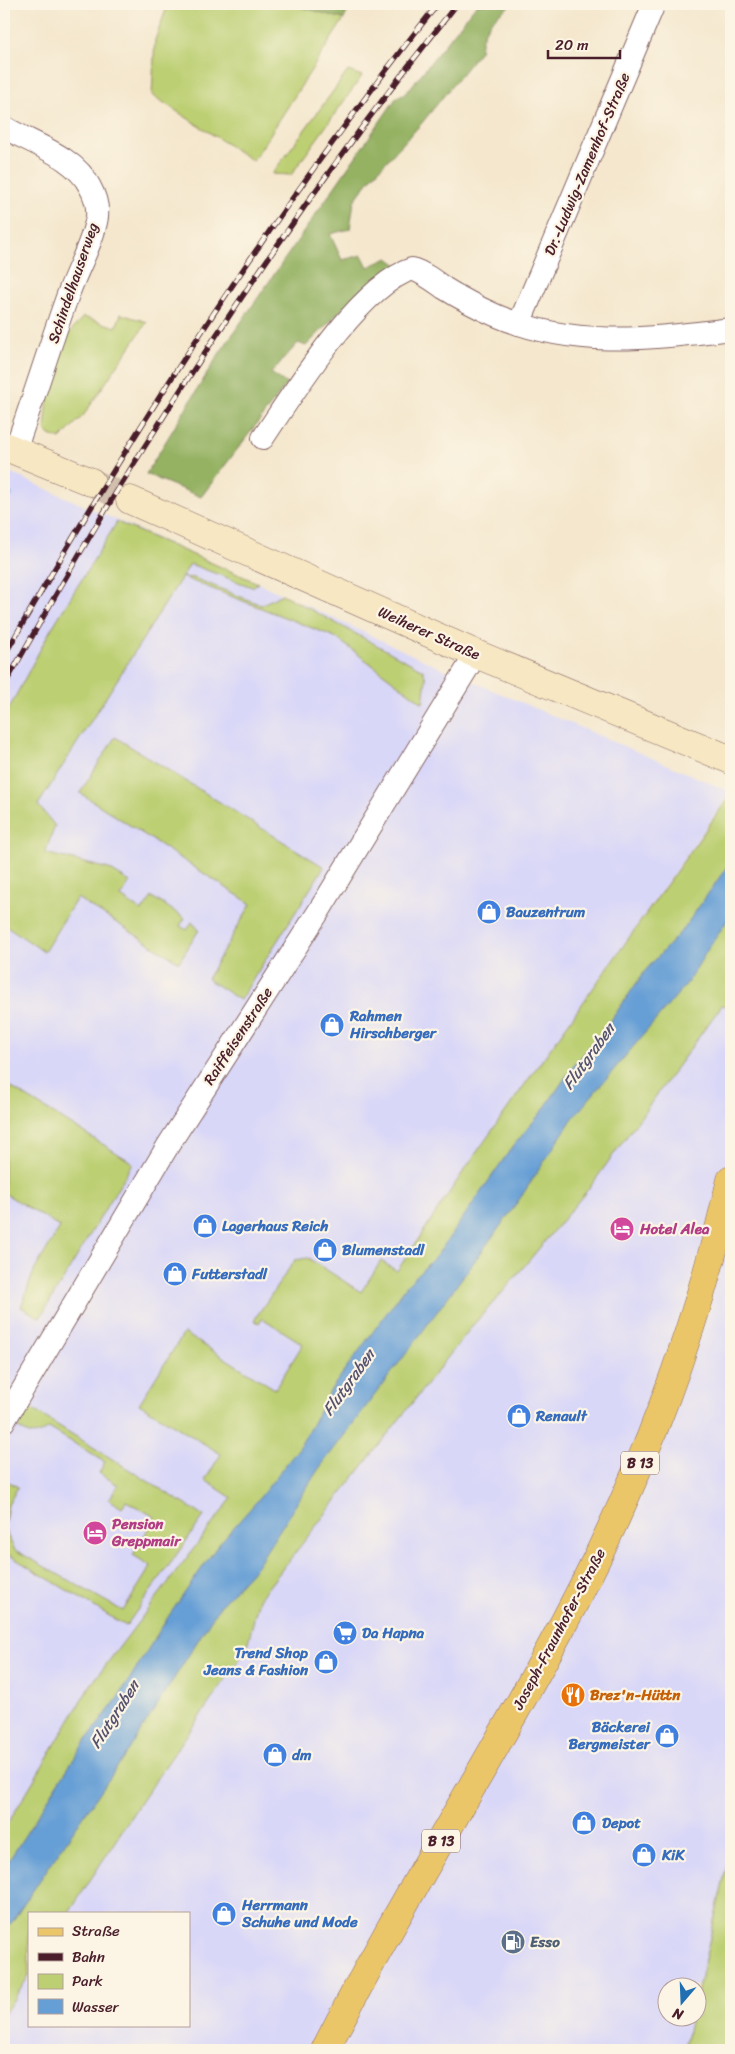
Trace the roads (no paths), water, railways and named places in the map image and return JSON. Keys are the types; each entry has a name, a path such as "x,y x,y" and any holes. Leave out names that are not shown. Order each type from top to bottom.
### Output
{"main road":[{"path":"9,448 91,482"},
{"name":"Weiherer Straße","path":"130,500 476,654 731,760"},
{"path":"700,747 731,745"},
{"name":"Joseph-Fraunhofer-Straße","path":"325,2050 392,1928 534,1679 607,1538 661,1412 679,1361 699,1300 731,1180"}],"street":[{"name":"Dr.-Ludwig-Zamenhof-Straße","path":"520,324 654,4"},
{"name":"Schindelhauserweg","path":"4,127 54,154 78,172 90,186 96,201 97,212 95,224 9,448"},
{"path":"263,438 338,331 365,302 404,271 412,269 419,271 464,300 494,315 563,336 649,338 731,329"},
{"name":"Raiffeisenstraße","path":"4,1421 169,1144 319,911 476,654"}],"water":[{"name":"Flutgraben","path":"731,861 731,915 688,982 573,1118 513,1209 318,1470 256,1567 219,1607 129,1750 4,1934 4,1868 84,1743 117,1699 170,1614 218,1545 257,1501 299,1448 332,1388 407,1285 437,1255 510,1150 543,1110 572,1068 607,1026 645,971 684,928"}],"waterway":[{"path":"4,493 8,495"}],"tunnel":[{"path":"91,482 130,500"}],"railway":[{"path":"4,656 78,529 194,343 319,161 392,62 438,4"},
{"path":"4,686 117,491 227,318 339,159 457,4"}],"place":[{"name":"Bauzentrum","path":"489,912"},
{"name":"Rahmen Hirschberger","path":"332,1025"},
{"name":"Lagerhaus Reich","path":"205,1226"},
{"name":"Hotel Alea","path":"622,1229"},
{"name":"Blumenstadl","path":"325,1250"},
{"name":"Futterstadl","path":"175,1274"},
{"name":"Renault","path":"519,1416"},
{"name":"Pension Greppmair","path":"95,1533"},
{"name":"Da Hapna","path":"345,1633"},
{"name":"Trend Shop Jeans & Fashion","path":"326,1662"},
{"name":"Brez'n-Hüttn","path":"573,1695"},
{"name":"Bäckerei Bergmeister","path":"667,1736"},
{"name":"dm","path":"275,1755"},
{"name":"Depot","path":"584,1823"},
{"name":"KiK","path":"644,1855"},
{"name":"Herrmann Schuhe und Mode","path":"224,1914"},
{"name":"Esso","path":"513,1942"}]}
